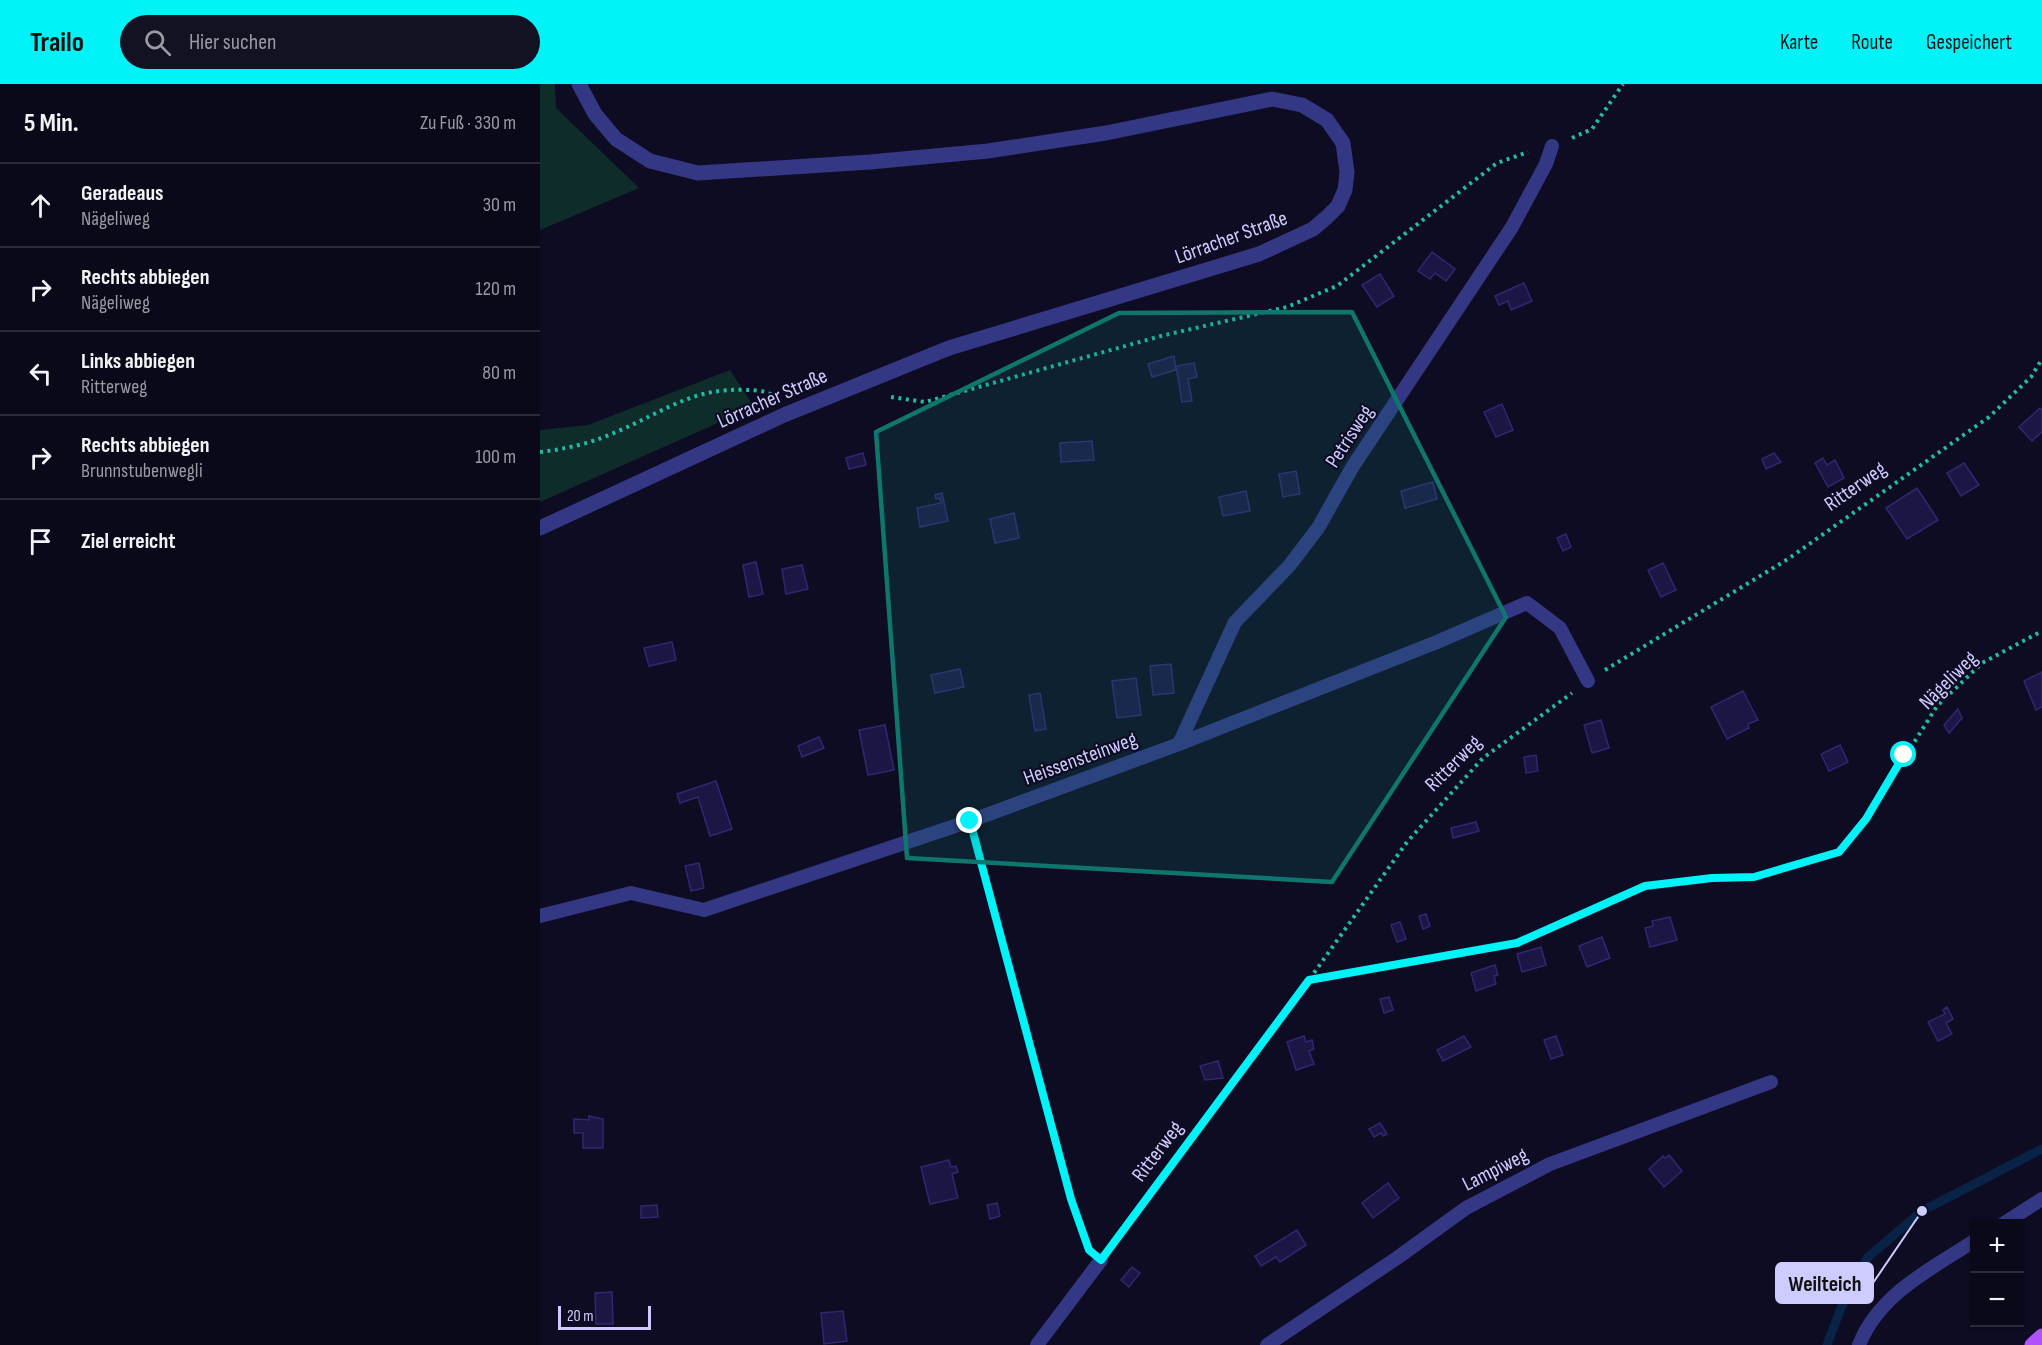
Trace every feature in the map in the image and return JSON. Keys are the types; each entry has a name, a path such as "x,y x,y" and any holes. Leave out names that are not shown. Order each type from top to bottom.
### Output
{"main road":[{"path":"2032,1345 2042,1336"}],"street":[{"name":"Lörracher Straße","path":"540,528 784,415 949,348 1259,254 1313,229 1338,206 1345,190 1347,172 1343,143 1327,120 1302,105 1272,99 1106,133 988,151 870,162 698,173 650,161 616,139 595,114 579,84"}],"lane":[{"name":"Petrisweg","path":"1179,744 1235,622 1289,566 1318,528 1353,466 1512,227 1546,164 1552,146"},
{"name":"Heissensteinweg","path":"540,916 631,893 704,910 970,821 1179,744 1437,642 1527,603 1560,628 1588,681"},
{"name":"Lampiweg","path":"1267,1345 1397,1258 1466,1208 1497,1191 1550,1164 1605,1142 1771,1082"},
{"path":"2010,1219 2042,1198"},
{"path":"1859,1345 1875,1315 1893,1295 1970,1244"},
{"path":"1037,1345 1101,1260"}],"path":[{"path":"888,397 926,402 1161,336 1287,307 1337,286 1497,163 1552,146 1592,129 1623,84"},
{"name":"Ritterweg","path":"1101,1260 1309,980 1407,842 1483,758 1588,681 1788,559 1989,417 2031,377 2042,360"},
{"path":"540,452 566,449 615,433 693,395 719,390 772,393 784,415"},
{"name":"Nägeliweg","path":"1309,980 1517,943 1645,886 1712,878 1754,877 1839,852 1866,819 1937,706 1982,663 2042,631"},
{"path":"970,821 1071,1199 1089,1250 1101,1260"}],"highlighted area":[{"path":"1352,312 1506,617 1332,882 907,858 876,432 1119,313"}],"green space":[{"path":"540,84 555,84 556,108 639,188 540,230"},
{"path":"730,370 754,407 540,502 540,430 588,425"}],"building":[{"path":"1432,252 1455,269 1446,281 1435,273 1430,279 1418,271"},
{"path":"1380,274 1394,296 1377,307 1362,285"},
{"path":"1524,283 1532,301 1511,310 1508,301 1499,305 1495,296"},
{"path":"1174,356 1176,370 1152,377 1148,364"},
{"path":"1194,363 1197,377 1188,379 1192,401 1182,402 1176,366"},
{"path":"1502,404 1513,430 1496,437 1484,412"},
{"path":"2040,408 2042,410 2042,432 2032,441 2019,427"},
{"path":"1092,441 1094,460 1061,462 1060,443"},
{"path":"863,453 866,465 849,469 846,458"},
{"path":"1774,453 1781,462 1766,469 1762,459"},
{"path":"1823,458 1827,465 1835,460 1844,478 1828,487 1815,463"},
{"path":"1964,463 1979,485 1961,496 1947,473"},
{"path":"1296,471 1300,494 1283,497 1279,474"},
{"path":"1433,482 1437,499 1405,508 1401,491"},
{"path":"1917,488 1938,520 1907,539 1886,508"},
{"path":"1246,491 1250,511 1223,516 1219,497"},
{"path":"942,493 948,521 920,527 917,508 941,503 940,498 936,499 935,495"},
{"path":"1014,513 1019,538 995,543 990,519"},
{"path":"1566,534 1571,547 1563,551 1557,538"},
{"path":"756,562 763,594 749,597 743,565"},
{"path":"1663,563 1676,590 1661,597 1648,570"},
{"path":"802,565 808,589 786,594 782,569"},
{"path":"672,642 676,660 649,666 644,648"},
{"path":"1171,664 1174,693 1153,695 1150,666"},
{"path":"960,669 964,687 935,693 931,675"},
{"path":"2042,672 2042,707 2036,710 2024,681"},
{"path":"1136,678 1141,715 1117,718 1112,681"},
{"path":"1743,691 1758,720 1748,724 1749,728 1727,739 1711,707"},
{"path":"1040,693 1046,729 1035,731 1029,695"},
{"path":"1958,709 1962,718 1949,733 1944,725"},
{"path":"1601,720 1609,748 1592,753 1584,725"},
{"path":"885,725 894,770 868,775 859,730"},
{"path":"819,737 824,748 802,757 798,746"},
{"path":"1840,745 1848,762 1829,771 1821,754"},
{"path":"1536,755 1538,771 1526,773 1524,757"},
{"path":"716,781 732,829 710,836 698,797 680,803 677,794"},
{"path":"1476,822 1479,831 1453,838 1451,828"},
{"path":"699,863 704,888 691,891 685,866"},
{"path":"1426,914 1430,926 1423,929 1419,916"},
{"path":"1670,917 1677,940 1650,947 1645,928 1653,926 1652,921"},
{"path":"1400,922 1406,939 1397,942 1391,925"},
{"path":"1602,937 1610,958 1587,967 1579,946"},
{"path":"1541,947 1546,965 1522,972 1517,954"},
{"path":"1495,965 1498,975 1494,976 1496,984 1476,991 1471,973"},
{"path":"1389,997 1393,1010 1384,1013 1380,999"},
{"path":"1947,1007 1953,1019 1946,1023 1952,1034 1938,1041 1928,1022 1945,1014 1943,1010"},
{"path":"1304,1036 1306,1042 1312,1040 1314,1049 1309,1051 1314,1064 1296,1070 1287,1042"},
{"path":"1464,1036 1471,1047 1443,1061 1437,1050"},
{"path":"1556,1036 1563,1055 1551,1059 1544,1040"},
{"path":"1218,1061 1223,1078 1205,1080 1200,1066"},
{"path":"589,1116 603,1119 603,1148 583,1148 583,1133 574,1133 574,1119 589,1120"},
{"path":"1380,1123 1387,1134 1383,1136 1381,1133 1374,1137 1369,1129"},
{"path":"1669,1155 1682,1171 1664,1187 1649,1169 1663,1156 1665,1158"},
{"path":"949,1160 951,1167 956,1166 958,1172 952,1174 958,1198 930,1204 921,1167"},
{"path":"1388,1183 1399,1198 1373,1218 1362,1203"},
{"path":"997,1203 1000,1216 990,1219 987,1205"},
{"path":"657,1205 658,1217 641,1218 641,1206"},
{"path":"1297,1230 1306,1245 1280,1262 1276,1257 1261,1266 1255,1256"},
{"path":"1132,1267 1140,1273 1129,1287 1121,1280"},
{"path":"612,1292 613,1324 596,1324 595,1293"},
{"path":"843,1311 847,1341 824,1344 821,1313"}],"waterway":[{"path":"1827,1345 1841,1308 1867,1258 1922,1211 2042,1149"}],"place":[{"name":"Weilteich","path":"1922,1211"}],"route":[{"path":"970,821 1071,1199 1089,1250 1101,1260 1309,980 1517,943 1645,886 1712,878 1754,877 1839,852 1866,819 1904,755"}]}
